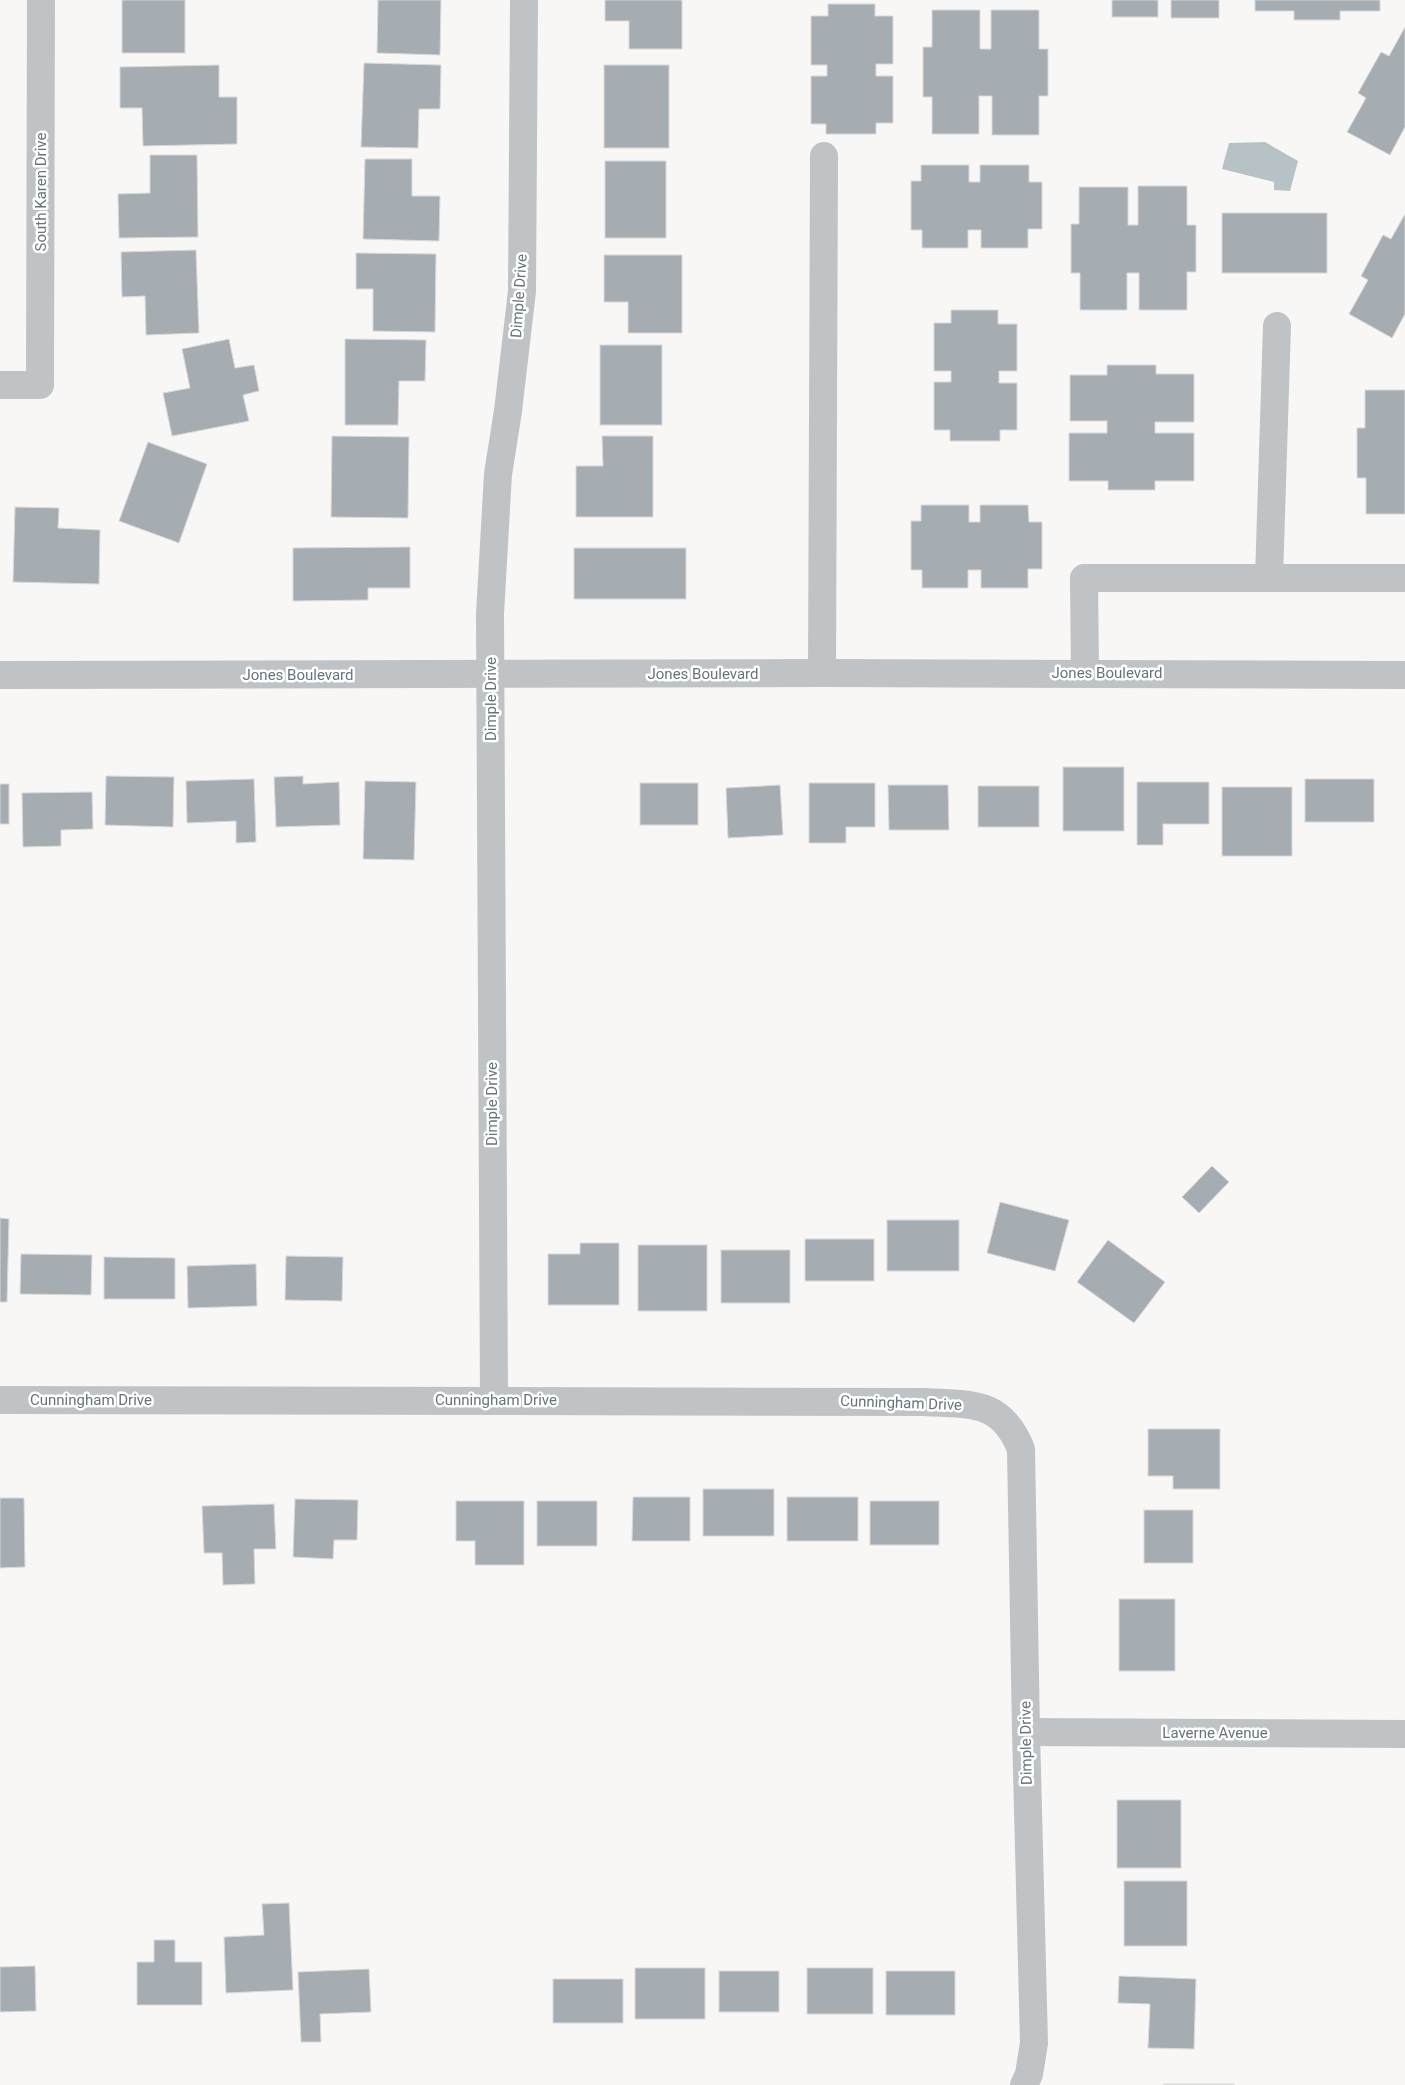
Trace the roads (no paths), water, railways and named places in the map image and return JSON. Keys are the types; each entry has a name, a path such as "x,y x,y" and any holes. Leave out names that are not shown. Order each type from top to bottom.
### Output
{"street":[{"name":"South Karen Drive","path":"0,385 40,385 41,0"},
{"name":"Dimple Drive","path":"494,1400 490,614 498,474 508,411 522,291 524,0"},
{"path":"822,673 824,156"},
{"path":"1269,578 1277,326"},
{"path":"1085,673 1084,578 1405,578"},
{"name":"Jones Boulevard","path":"0,675 822,673 1405,675"},
{"name":"Cunningham Drive","path":"0,1400 925,1402 972,1406 992,1411"},
{"name":"Dimple Drive","path":"992,1411 1004,1420 1015,1434 1021,1449 1034,2043 1029,2074 1024,2085"},
{"name":"Laverne Avenue","path":"1026,1732 1405,1734"}]}
